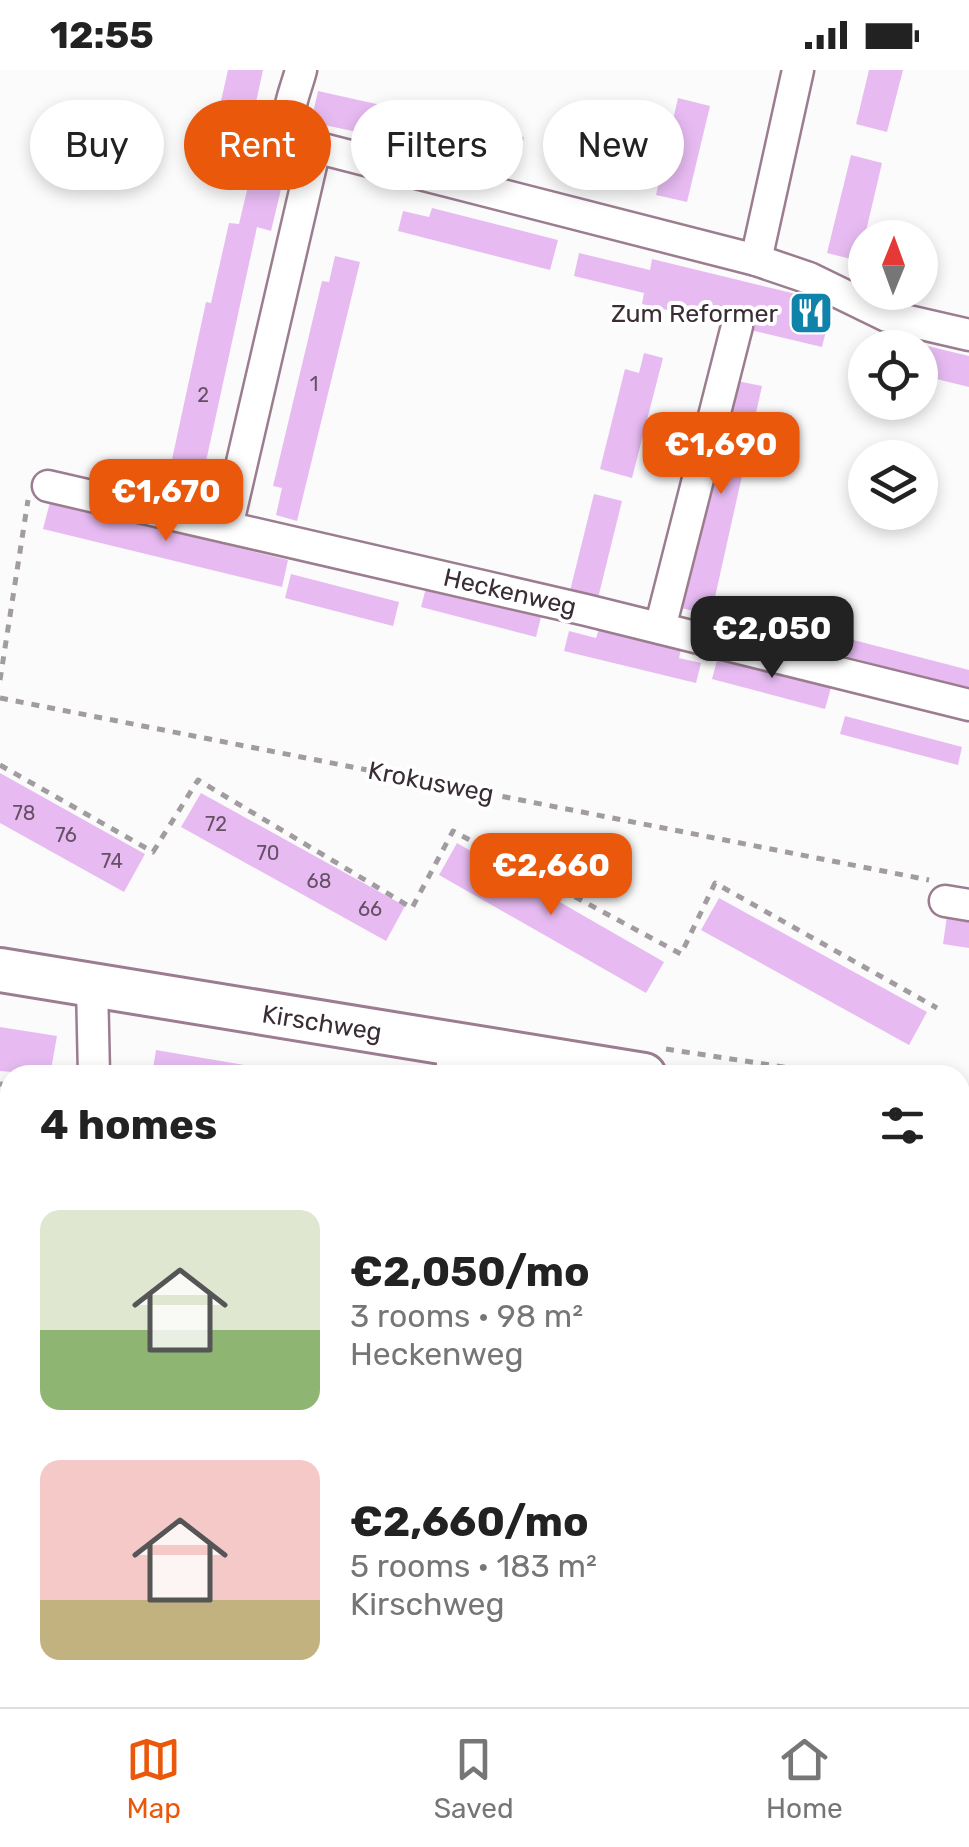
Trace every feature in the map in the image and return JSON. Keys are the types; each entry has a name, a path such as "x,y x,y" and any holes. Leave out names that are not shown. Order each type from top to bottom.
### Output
{"main road":[{"name":"Kirschweg","path":"0,970 92,985 452,1059 524,1065"}],"street":[{"path":"294,100 301,70"},
{"path":"756,260 798,70"},
{"path":"331,152 756,260 809,278 887,316 969,335"},
{"path":"227,527 304,190"},
{"path":"660,628 738,326"},
{"name":"Heckenweg","path":"48,486 660,628 969,705"},
{"path":"92,985 94,1065"}],"path":[{"path":"0,680 29,488 36,484 48,486"},
{"name":"Krokusweg","path":"0,698 933,881 957,903"},
{"path":"0,765 153,852 198,780 412,908 453,831 681,954 716,884 937,1008"}],"building":[{"path":"228,70 263,70 256,100 221,100"},
{"path":"869,70 903,70 887,132 856,124"},
{"path":"318,91 358,100 351,100 351,131 331,126 331,100 316,100"},
{"path":"678,98 710,106 687,202 656,195 657,190 684,190 684,100"},
{"path":"851,155 882,163 869,220 848,220 848,258 827,253"},
{"path":"247,190 281,190 271,231 257,227 200,489 190,487 186,506 163,501 206,302 211,303 229,223 239,224"},
{"path":"432,208 558,240 550,270 398,231 403,211 429,217"},
{"path":"579,253 650,270 652,259 833,303 822,347 642,304 644,293 574,276"},
{"path":"335,256 360,262 297,521 276,515 282,488 273,486 322,281 329,282"},
{"path":"938,349 969,356 969,387 938,379"},
{"path":"644,353 663,358 632,478 600,469 625,369 639,373"},
{"path":"732,380 762,386 711,615 681,608"},
{"path":"594,494 622,501 598,598 570,591"},
{"path":"50,502 288,560 282,587 43,529"},
{"path":"291,574 399,602 393,626 285,598"},
{"path":"427,584 542,613 536,637 421,607"},
{"path":"599,629 681,649 679,658 701,663 696,683 564,651 569,631 596,638"},
{"path":"838,636 969,670 969,689 833,653"},
{"path":"719,653 832,684 825,709 712,679"},
{"path":"845,716 962,747 958,765 840,734"},
{"path":"0,773 145,854 124,892 0,823"},
{"path":"201,793 405,906 386,941 181,827"},
{"path":"457,843 664,962 646,993 439,875"},
{"path":"719,898 927,1012 909,1045 701,930"},
{"path":"947,916 969,920 969,948 943,944"},
{"path":"0,1027 57,1036 52,1065 0,1065"},
{"path":"156,1050 245,1065 154,1065"}],"place":[{"name":"Zum Reformer","path":"811,313"}]}
